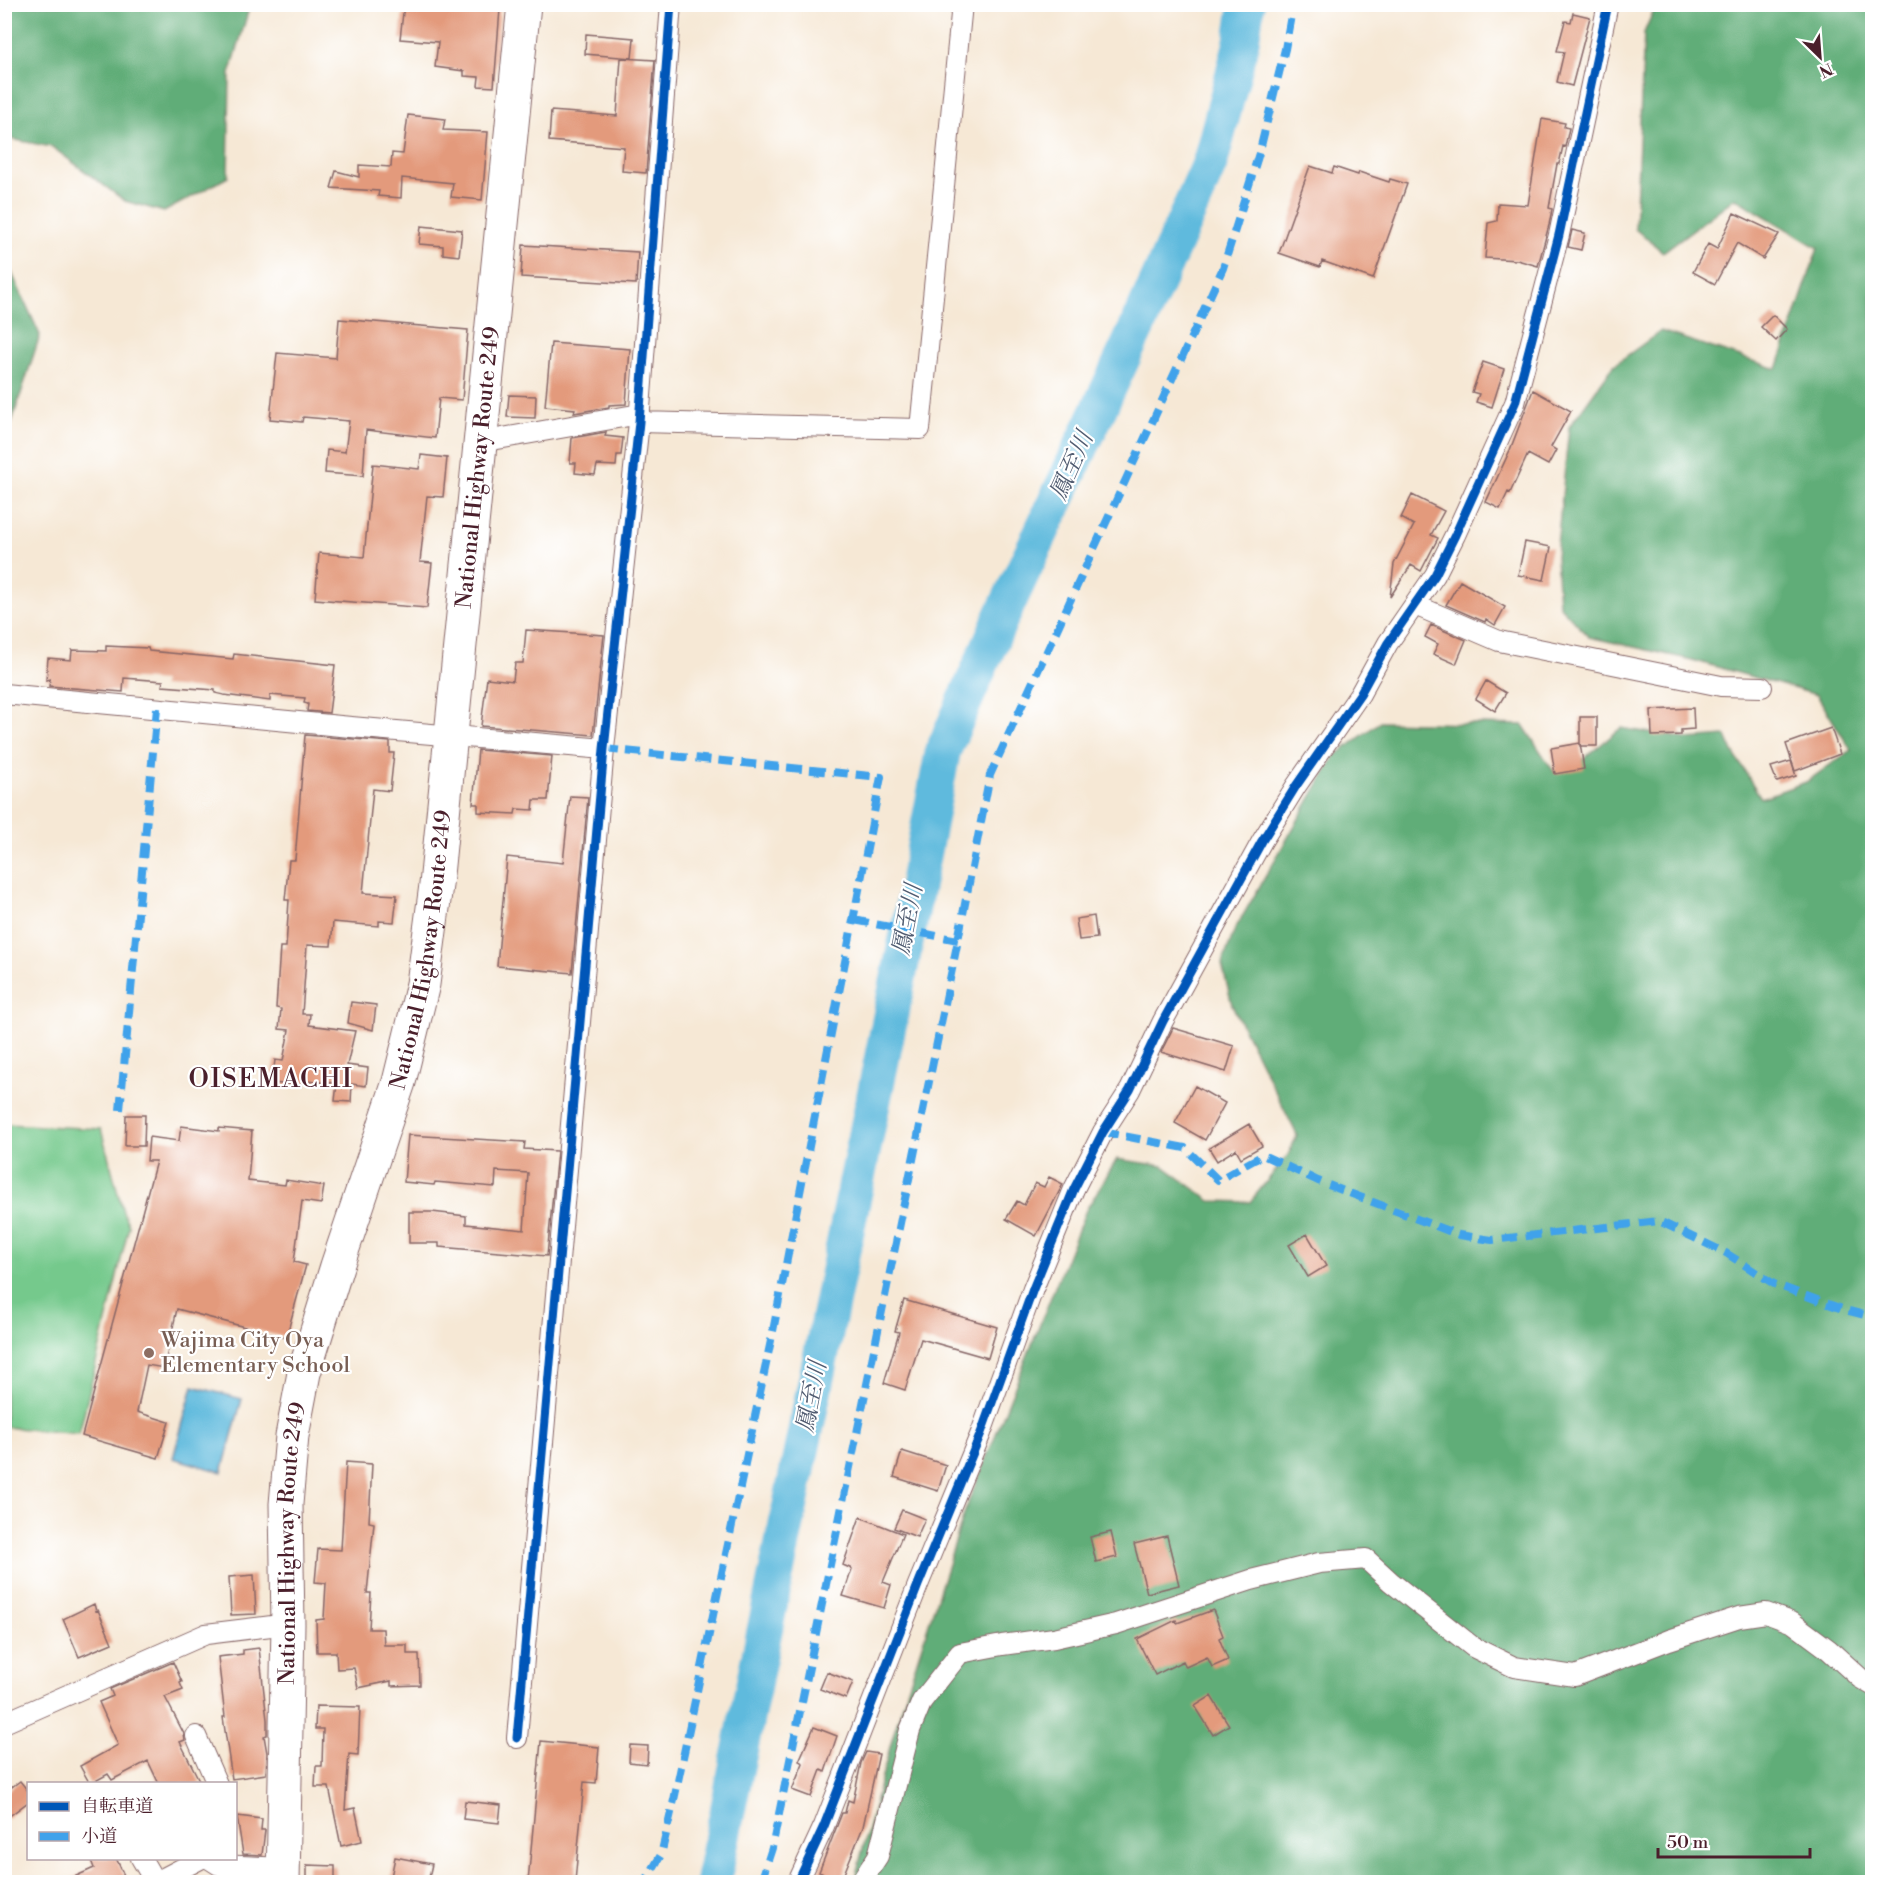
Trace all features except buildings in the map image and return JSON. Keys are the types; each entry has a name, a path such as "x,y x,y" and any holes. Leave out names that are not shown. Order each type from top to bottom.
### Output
{"highway":[{"name":"National Highway Route 249","path":"284,1875 288,1624 286,1504 292,1436 301,1384 337,1266 399,1082 423,984 436,885 524,4"}],"street":[{"path":"517,1738 604,749 640,418 671,4"},
{"path":"480,441 640,418 920,429 962,4"},
{"path":"798,1882 824,1826 918,1585 981,1433 1033,1289 1074,1189 1103,1132 1130,1090 1164,1021 1262,840 1296,786 1360,694 1388,643 1435,575 1515,403 1559,235 1608,4"},
{"path":"1414,605 1499,641 1721,686 1762,687"},
{"path":"4,694 604,749"},
{"path":"861,1882 878,1856 910,1730 922,1701 960,1653 1054,1638 1116,1624 1251,1580 1319,1563 1366,1559 1390,1582 1473,1647 1514,1667 1575,1676 1669,1640 1739,1617 1766,1613 1793,1623 1828,1649 1860,1678 1872,1685"},
{"path":"4,1722 206,1634 288,1624"},
{"path":"196,1736 216,1782"},
{"path":"142,1860 156,1882 198,1860"},
{"path":"211,1860 219,1865 284,1875"}],"green space":[{"path":"4,5 250,5 230,74 228,177 164,212 125,201 52,147 5,138"},
{"path":"1656,5 1872,5 1872,1882 854,1882 894,1732 966,1508 1086,1210 1117,1159 1163,1166 1211,1201 1250,1202 1288,1155 1297,1135 1232,1005 1222,964 1235,929 1335,756 1380,722 1523,725 1554,772 1575,766 1621,728 1687,739 1726,736 1761,798 1806,782 1851,750 1817,695 1692,660 1589,637 1559,605 1556,556 1569,427 1614,365 1661,331 1777,369 1818,248 1735,198 1663,252 1635,229 1644,33"},
{"path":"5,258 40,335 5,443"},
{"path":"5,1124 101,1129 123,1212 129,1226 79,1434 5,1427"}],"water":[{"path":"193,1386 242,1399 222,1472 173,1458"}],"waterway":[{"path":"1232,4 1243,32"},
{"name":"鳳至川","path":"713,1882 943,751 1002,616 1140,321 1210,163 1241,44 1247,4"}],"marked path":[{"path":"761,1882 772,1848 990,775 1223,268 1260,150 1285,49 1293,4"},
{"path":"120,1110 157,708"},
{"path":"604,749 881,777 773,1331 674,1800 661,1855 645,1882"},
{"path":"854,920 958,940"},
{"path":"1103,1132 1185,1148 1218,1180 1263,1155 1318,1181 1459,1235 1492,1240 1659,1221 1726,1253 1774,1284 1842,1309 1872,1317"}],"cycle path":[{"path":"517,1738 604,749 639,422 671,4"},
{"path":"798,1882 824,1826 918,1585 981,1433 1033,1289 1074,1189 1103,1132 1130,1090 1163,1021 1262,841 1296,786 1360,694 1388,643 1435,575 1515,403 1559,235 1608,4"}],"place":[{"name":"Wajima City Oya Elementary School","path":"149,1353"}],"district":[{"name":"OISEMACHI","path":"271,1079"}]}
